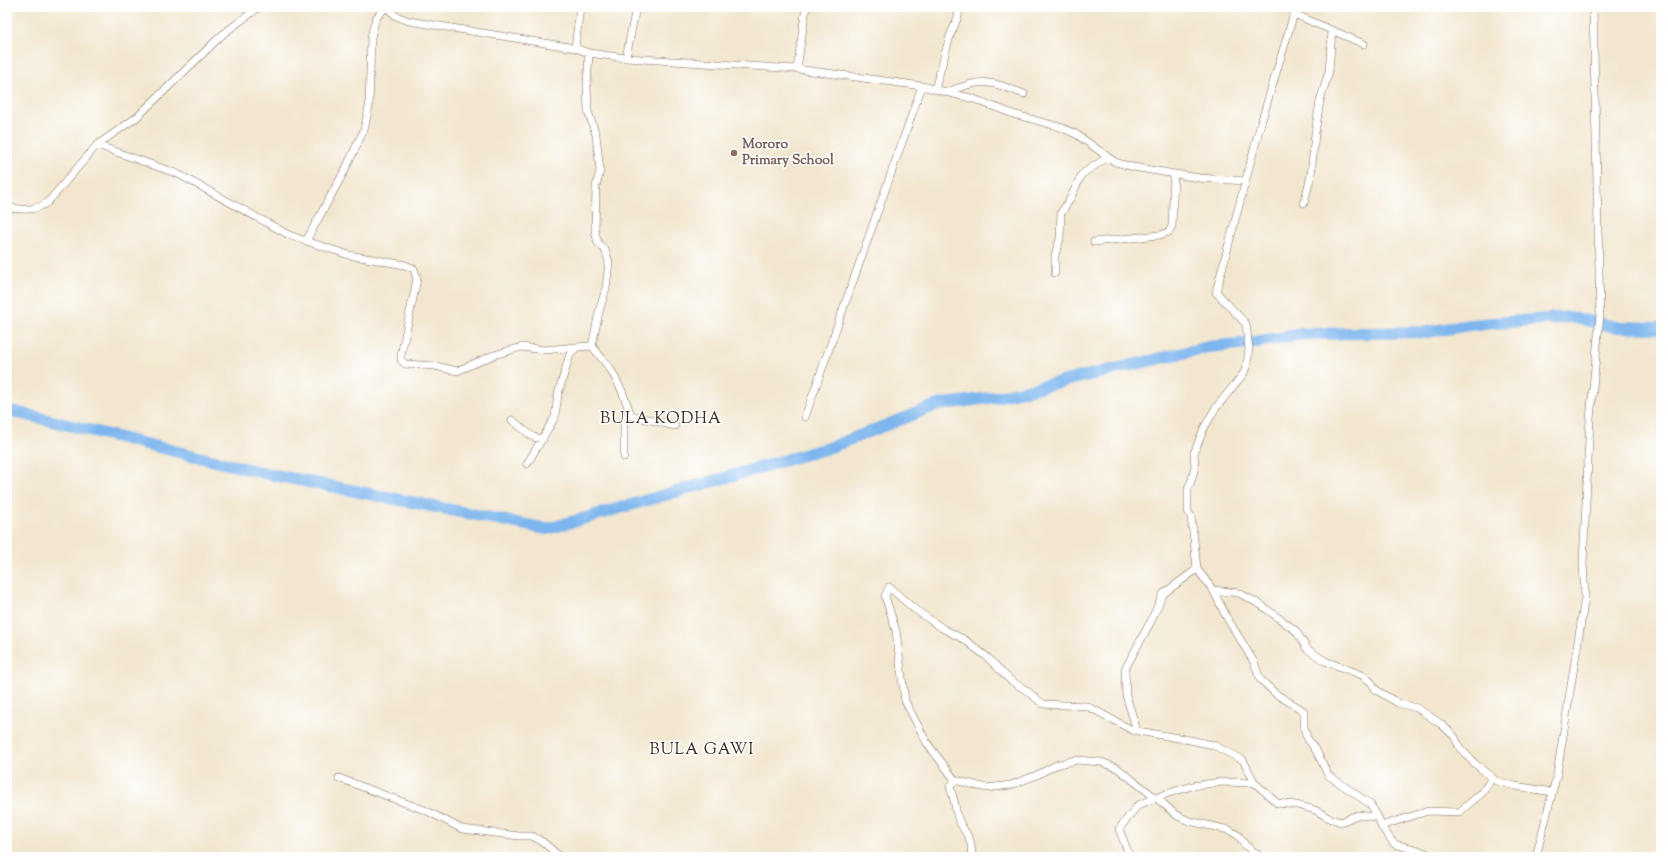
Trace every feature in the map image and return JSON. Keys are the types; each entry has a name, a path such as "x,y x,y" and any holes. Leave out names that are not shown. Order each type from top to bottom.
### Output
{"street":[{"path":"7,208 30,210 39,208 48,202 97,145 136,117 223,34 259,7"},
{"path":"306,241 345,170 364,130 369,107 372,33 376,18 386,7 396,16 408,21 575,48 589,52 626,58 797,69 922,86 974,99 1014,114 1060,127 1076,134 1115,162 1133,167 1199,178 1245,181"},
{"path":"575,48 580,7"},
{"path":"626,58 636,7"},
{"path":"797,69 806,7"},
{"path":"934,89 950,36 958,17 959,7"},
{"path":"1536,857 1556,774 1585,597 1583,563 1590,419 1600,315 1593,7"},
{"path":"1364,44 1332,31 1295,10 1280,57 1245,181 1216,292 1246,324 1249,349 1247,364 1244,373 1215,409 1204,428 1194,453 1195,466 1188,489 1188,511 1192,525 1197,569 1213,590 1227,618 1254,662 1260,678 1276,694 1304,711 1304,727 1307,738 1317,752 1328,775 1370,804 1378,817 1381,826 1394,844 1418,850 1434,857"},
{"path":"1304,203 1311,175 1320,101 1329,71 1332,31"},
{"path":"589,52 587,85 588,111 596,134 600,172 596,186 595,232 598,244 605,250 609,262 606,288 592,346"},
{"path":"948,92 966,84 979,82 994,83 1024,94"},
{"path":"805,416 922,86"},
{"path":"97,145 178,174 205,187 289,235 338,252 404,265 414,269 417,279 401,355 401,360 405,364 435,366 457,371 494,355 522,347 544,350 592,346"},
{"path":"1055,273 1055,255 1060,239 1061,213 1070,199 1082,174 1095,164 1108,158"},
{"path":"1094,242 1160,235 1169,232 1172,226 1174,174"},
{"path":"592,346 611,370 622,391 631,415"},
{"path":"527,464 555,417 558,394 566,362 570,354 577,348"},
{"path":"624,457 624,417 631,415 675,426"},
{"path":"512,420 533,437 543,439"},
{"path":"1137,731 1126,695 1125,668 1151,621 1163,594 1197,569"},
{"path":"1258,857 1257,854 1246,846 1239,836 1229,830 1189,821 1176,815 1117,768 1101,762 1076,760 1056,765 1037,775 1011,785 987,788 955,780 927,743 905,701 896,631 885,596 889,587 913,608 942,628 965,640 988,658 1010,680 1043,704 1087,706 1132,730 1213,745 1243,760 1255,783 1277,803 1296,805 1315,810 1341,822 1357,815 1378,817"},
{"path":"1213,590 1239,593 1261,604 1296,631 1308,649 1325,661 1362,675 1371,682 1376,690 1398,703 1417,708 1441,724 1454,736 1465,753 1474,763 1496,781 1515,786 1552,792"},
{"path":"339,778 425,810 462,829 519,836 532,836 543,842 560,857"},
{"path":"1381,826 1428,811 1459,812 1482,793 1492,778"},
{"path":"955,780 950,787 955,798 961,826 969,836 972,851 971,857"},
{"path":"1130,857 1119,828 1138,805 1192,786 1221,782 1255,783"}],"waterway":[{"path":"7,410 264,473 547,529 831,447 937,405 997,397 1208,347 1249,343 1303,334 1427,332 1470,325 1570,317 1616,327 1661,328"}],"place":[{"name":"Mororo Primary School","path":"734,153"}],"district":[{"name":"BULA KODHA","path":"661,419"},
{"name":"BULA GAWI","path":"702,750"}]}
